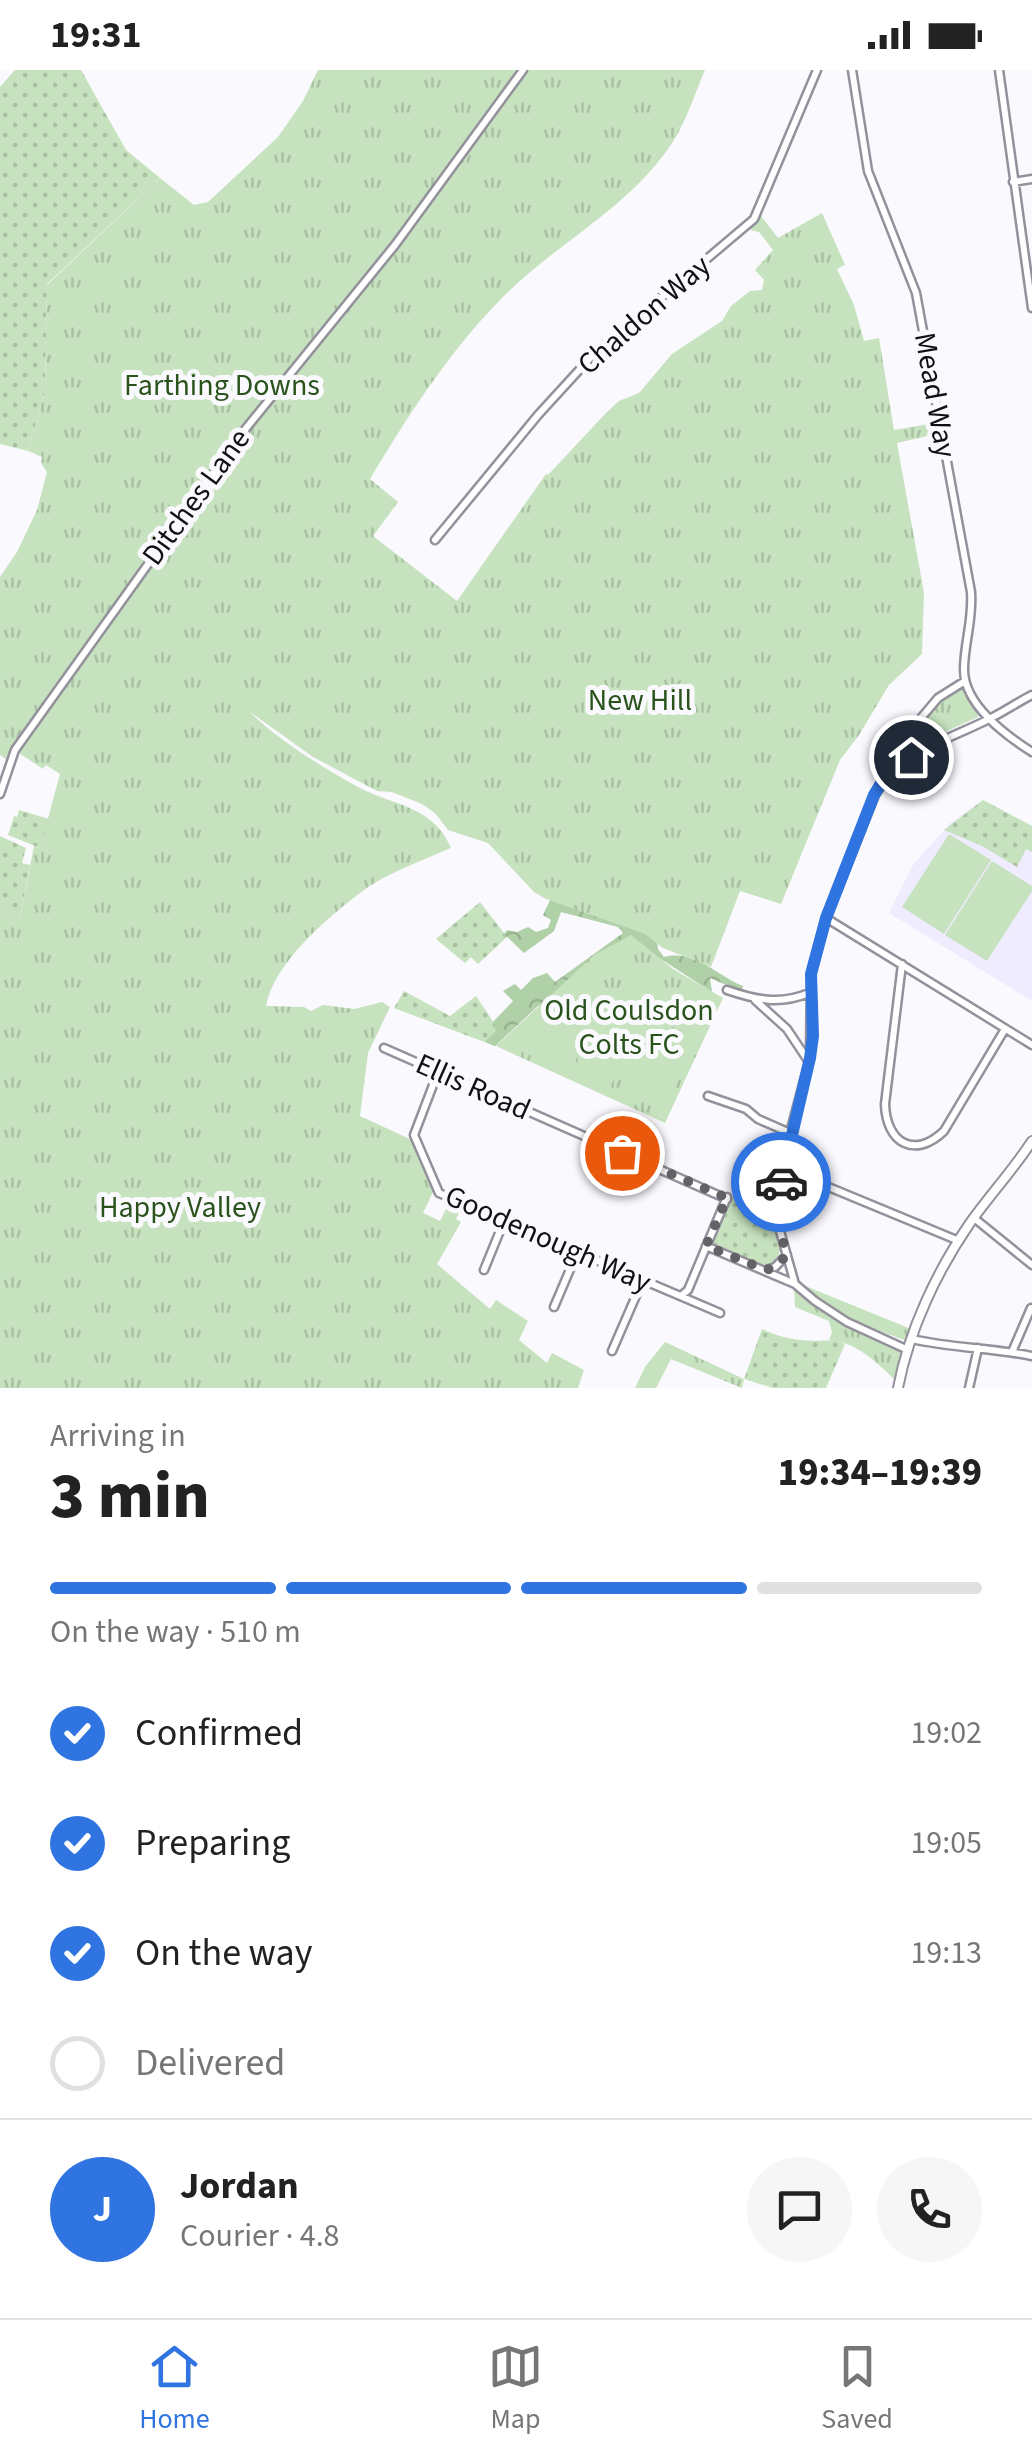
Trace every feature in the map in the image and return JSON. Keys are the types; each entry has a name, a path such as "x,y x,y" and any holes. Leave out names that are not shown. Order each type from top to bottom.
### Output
{"main road":[{"path":"898,1388 912,1339 959,1241 1029,1155 1032,1141"}],"street":[{"name":"Ditches Lane","path":"0,794 15,750 239,437 395,244 523,70"},
{"name":"Chaldon Way","path":"435,540 538,414 592,356 754,219 817,70"},
{"name":"Mead Way","path":"852,70 868,170 916,293 938,406 971,592 973,616 964,665 965,682"},
{"path":"999,70 1032,308"},
{"path":"1014,182 1032,180"},
{"path":"923,749 914,728 916,724 938,698 965,682 969,694 991,718 1032,752"},
{"path":"795,1284 775,1204 809,1063 813,1036 811,974 826,918 880,786 896,767 923,749 1032,694"},
{"path":"826,918 1032,1046"},
{"path":"902,964 885,1104 886,1121 893,1136 920,1146 935,1140 1005,1029"},
{"path":"727,990 754,1000 784,1001 809,993"},
{"path":"754,1000 787,1029 809,1063"},
{"name":"Ellis Road","path":"384,1048 727,1197 706,1246"},
{"name":"Goodenough Way","path":"438,1072 414,1135 438,1193 720,1313"},
{"path":"708,1096 746,1109 758,1119 790,1133"},
{"path":"622,1153 631,1130"},
{"path":"785,1169 959,1241"},
{"path":"974,1218 1032,1264"},
{"path":"484,1270 504,1222"},
{"path":"682,1295 688,1290 706,1246 795,1284 847,1322 908,1350"},
{"path":"554,1306 576,1253"},
{"path":"766,1270 787,1255"},
{"path":"612,1351 642,1282"},
{"path":"1012,1352 1032,1308"},
{"path":"912,1339 1032,1356"},
{"path":"969,1388 978,1348"}],"shaded area":[{"path":"983,800 1032,826 1032,1001 889,913 913,865 950,823"}],"green space":[{"path":"15,70 81,70 126,150 160,178 47,284 45,391 28,451 0,444 0,87"},
{"path":"318,70 705,70 679,132 656,164 615,205 500,300 430,386 370,479 398,502 373,536 457,601 546,474 619,401 639,393 672,354 722,321 731,306 750,291 762,290 764,280 755,270 773,250 759,232 750,230 761,216 778,238 822,213 845,265 837,269 854,305 864,341 879,338 894,430 934,423 936,434 897,443 924,593 922,654 889,685 840,760 781,904 740,891 711,967 663,948 645,934 546,899 534,892 488,843 448,830 422,804 392,792 377,791 313,757 250,712 286,742 331,771 423,815 434,823 451,848 381,879 332,916 290,958 266,1006 304,1007 311,1011 323,1005 354,1009 382,1002 390,1007 368,1053 360,1116 412,1140 433,1192 423,1213 440,1221 449,1203 461,1208 456,1219 461,1222 437,1264 490,1309 496,1300 528,1321 519,1340 547,1363 552,1353 584,1370 578,1388 0,1388 0,910 20,919 34,846 40,848 60,774 46,765 43,769 19,753 9,761 0,755 0,577 37,510 47,472 42,457 28,451 45,391 47,285 160,178 194,205 208,202 278,137 303,101"},
{"path":"961,687 977,707 978,717 925,741 918,725 942,698"},
{"path":"983,800 1032,826 1032,852 1026,849 1017,867 944,830"},
{"path":"19,810 49,819 40,848 8,835"},
{"path":"949,834 991,860 944,934 902,907"},
{"path":"0,836 26,848 22,863 30,865 20,919 0,910"},
{"path":"992,861 1032,886 1032,891 987,961 945,935"},
{"path":"553,894 656,929 658,949 664,957 696,960 743,986 742,992 710,978 712,992 653,954 538,1006 495,1046 485,1042 496,1031 493,1022 513,1001 503,991 515,984 521,990 533,978 547,973 555,982 623,933 618,927 561,912 554,931 524,953 504,934 528,927 536,932 548,928 551,920 543,915"},
{"path":"480,902 507,937 478,964 471,957 465,963 436,939"},
{"name":"Old Coulsdon Colts FC","path":"631,935 673,969 723,998 665,1123 496,1046 594,955"},
{"path":"662,990 706,1010 694,1036 650,1015"},
{"path":"404,991 450,1016 476,996 504,1038 495,1046 394,1008"},
{"path":"561,996 598,1013 570,1072 533,1055"},
{"path":"602,1007 639,1024 609,1090 572,1073"},
{"path":"652,1019 697,1039 664,1112 620,1092"},
{"path":"778,1173 771,1203 780,1251 776,1261 764,1266 715,1246 712,1239 731,1196 749,1203 759,1202"},
{"path":"798,1283 911,1329 907,1341 846,1319"},
{"path":"794,1288 824,1313 904,1352 894,1379 856,1348 829,1340 829,1321 795,1307"},
{"path":"762,1329 790,1338 836,1340 845,1344 826,1388 773,1388 744,1379"},
{"path":"665,1342 744,1379 742,1388 671,1359 656,1388 635,1388 645,1367"}],"way so far":[{"path":"622,1153 727,1198 706,1246 766,1270 787,1255 776,1217 781,1182"}],"route":[{"path":"781,1182 810,1058 811,974 826,918 874,795 885,777 911,757"}],"park label":[{"name":"Farthing Downs","path":"222,385"},
{"name":"New Hill","path":"640,700"},
{"name":"Happy Valley","path":"180,1207"}]}
